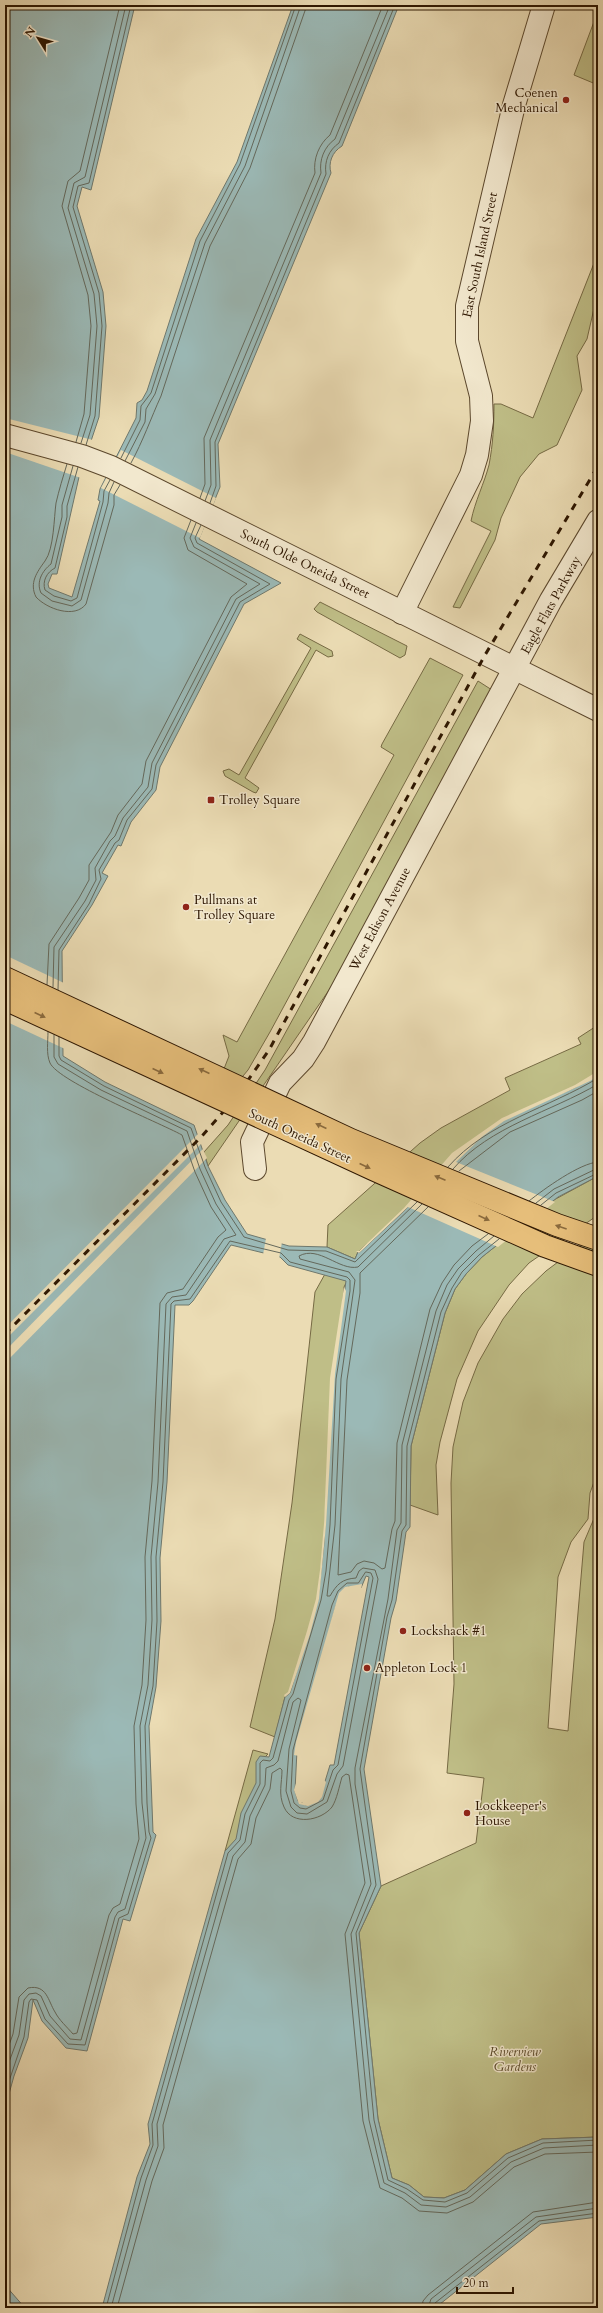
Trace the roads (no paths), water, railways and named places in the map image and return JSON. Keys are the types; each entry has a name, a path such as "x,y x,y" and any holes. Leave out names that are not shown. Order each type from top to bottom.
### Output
{"main road":[{"name":"South Oneida Street","path":"5,978 351,1140 557,1225 598,1239"},
{"name":"South Oneida Street","path":"5,999 373,1169 546,1246 598,1265"}],"street":[{"name":"East South Island Street","path":"402,613 471,475 477,455 482,421 481,396 467,341 467,306 514,105 544,5"},
{"name":"South Olde Oneida Street","path":"5,435 88,458 112,467 598,710"},
{"name":"Eagle Flats Parkway","path":"516,668 551,600 598,522"},
{"name":"West Edison Avenue","path":"255,1169 252,1142 280,1083 302,1059 314,1042 516,668"}],"water":[{"path":"5,5 135,5 91,190 82,187 77,206 103,292 106,326 99,417 79,477 57,574 52,574 48,584 49,588 72,597 100,501 98,500 100,489 136,418 137,403 142,400 147,391 196,239 237,162 293,5 399,5 342,146 333,155 330,165 331,173 218,444 220,487 199,539 281,583 244,604 160,767 156,790 131,822 121,846 118,845 102,873 108,876 92,905 62,951 63,1056 105,1082 194,1125 208,1166 225,1200 247,1234 289,1246 327,1247 355,1259 358,1252 359,1253 406,1209 453,1155 503,1119 576,1087 598,1073 598,1176 558,1197 482,1257 466,1274 455,1289 445,1313 411,1446 410,1527 406,1532 396,1601 391,1618 364,1769 381,1886 359,1933 378,2119 392,2178 409,2185 424,2197 444,2198 465,2190 506,2154 542,2139 598,2137 598,2217 541,2224 435,2308 102,2308 137,2177 150,2144 148,2124 225,1851 236,1839 241,1813 256,1783 256,1762 260,1756 269,1757 285,1697 290,1693 318,1599 324,1543 332,1378 346,1281 288,1265 280,1257 231,1245 193,1301 189,1305 175,1305 167,1482 160,1558 161,1621 156,1687 149,1726 153,1832 156,1835 130,1921 123,1919 87,2051 66,2048 42,2021 33,2000 28,2038 14,2076 5,2108","holes":["366,1576 369,1577 334,1765 330,1765 320,1798 306,1805 298,1801 295,1791 297,1750 336,1606 342,1593 348,1587 361,1588"]},
{"path":"5,2285 25,2308 5,2308"}],"railway":[{"path":"5,1334 202,1136 237,1096 269,1050 485,655 598,466"}],"place":[{"name":"Coenen Mechanical","path":"566,100"},
{"name":"Trolley Square","path":"211,800"},
{"name":"Pullmans at Trolley Square","path":"186,907"},
{"name":"Lockshack #1","path":"403,1631"},
{"name":"Appleton Lock 1","path":"367,1668"},
{"name":"Lockkeeper's House","path":"467,1813"}],"park label":[{"name":"Riverview Gardens","path":"515,2060"}]}
